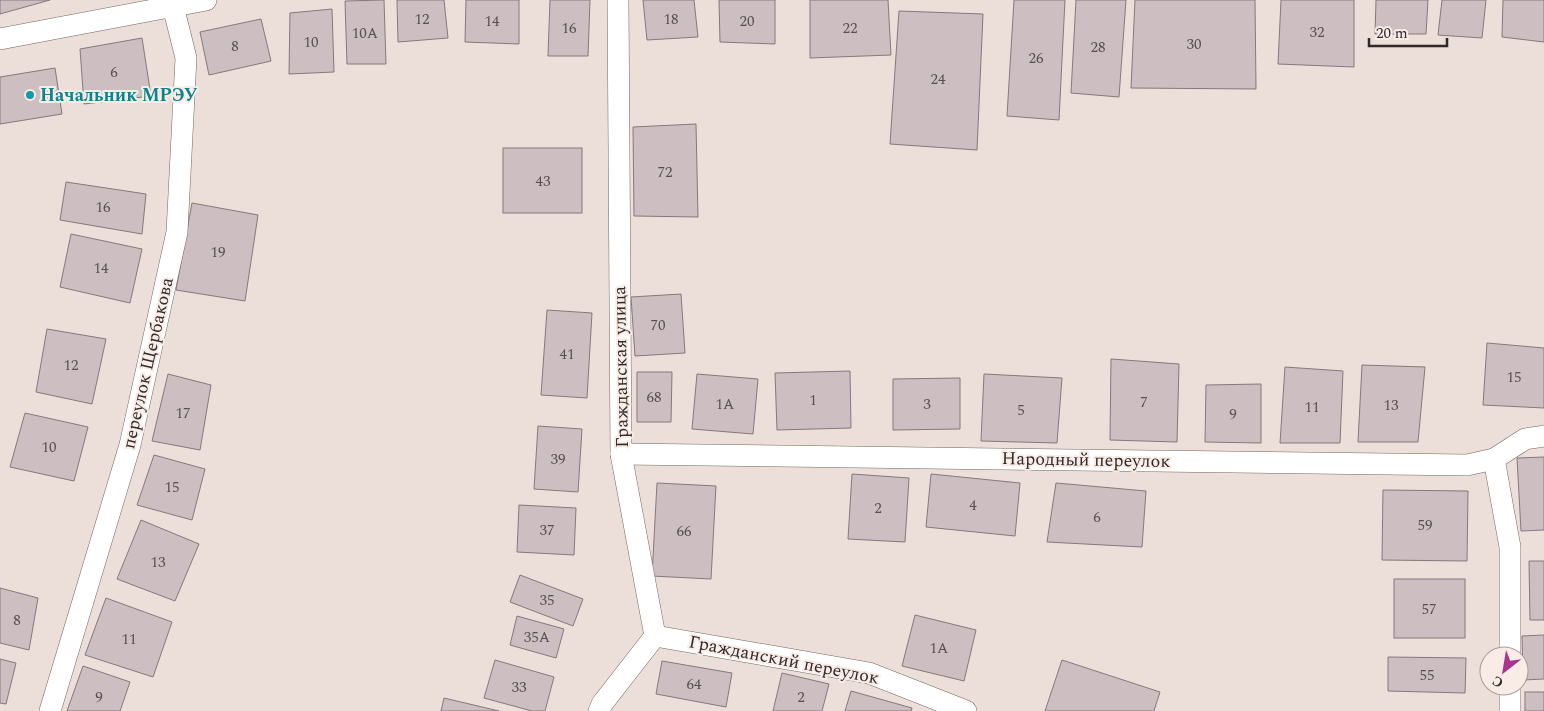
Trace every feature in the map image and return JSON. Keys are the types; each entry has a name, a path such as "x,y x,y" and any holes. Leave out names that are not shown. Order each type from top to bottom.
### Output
{"street":[{"path":"0,40 206,0"},
{"name":"Гражданская улица","path":"618,0 621,454 655,636"},
{"name":"переулок Щербакова","path":"50,711 130,445 178,232 186,58 173,6"},
{"name":"Народный переулок","path":"621,454 1467,465 1494,459 1525,439 1544,436"},
{"path":"1494,459 1510,547 1510,646"},
{"path":"599,711 602,704 655,636"},
{"name":"Гражданский переулок","path":"655,636 869,673 966,711"},
{"path":"1510,696 1510,711"}],"building":[{"path":"0,0 50,0 0,14"},
{"path":"384,0 386,64 347,64 345,1"},
{"path":"397,0 444,0 448,38 398,42"},
{"path":"466,0 519,0 519,44 465,42"},
{"path":"550,0 590,0 588,56 548,56"},
{"path":"643,0 694,0 698,37 647,40"},
{"path":"719,0 775,0 775,44 720,42"},
{"path":"810,0 888,0 891,55 810,58"},
{"path":"1014,0 1065,0 1059,120 1007,116"},
{"path":"1076,0 1126,0 1119,97 1071,93"},
{"path":"1135,0 1255,0 1256,89 1131,88"},
{"path":"1281,0 1354,0 1354,67 1278,64"},
{"path":"1376,0 1428,0 1426,34 1375,34"},
{"path":"1442,0 1486,0 1482,38 1438,35"},
{"path":"1503,0 1544,0 1544,42 1502,37"},
{"path":"332,9 334,72 289,74 290,13"},
{"path":"899,11 983,14 977,150 890,144"},
{"path":"261,19 271,61 209,75 200,32"},
{"path":"142,38 151,96 84,104 80,49"},
{"name":"Начальник МРЭУ","path":"55,68 62,114 0,124 0,77"},
{"path":"696,124 698,217 634,216 633,127"},
{"path":"503,148 582,148 582,213 503,213"},
{"path":"66,182 146,194 142,234 60,220"},
{"path":"192,203 258,215 245,301 176,290"},
{"path":"71,234 142,249 130,303 60,287"},
{"path":"681,294 685,353 635,356 631,297"},
{"path":"547,310 592,313 587,398 541,395"},
{"path":"47,329 106,339 92,404 36,392"},
{"path":"1487,343 1544,348 1544,408 1483,405"},
{"path":"1111,359 1179,364 1177,442 1110,440"},
{"path":"1362,365 1425,367 1418,442 1358,442"},
{"path":"1285,367 1343,371 1340,443 1280,443"},
{"path":"850,371 851,428 777,430 775,373"},
{"path":"637,372 672,372 671,422 637,422"},
{"path":"168,374 211,385 200,450 152,441"},
{"path":"697,374 758,379 753,434 692,429"},
{"path":"984,374 1062,378 1057,443 981,441"},
{"path":"960,378 960,429 893,430 893,379"},
{"path":"1261,384 1261,443 1205,442 1206,385"},
{"path":"25,413 88,427 74,481 10,467"},
{"path":"538,426 582,429 578,492 534,489"},
{"path":"154,455 205,469 192,520 137,505"},
{"path":"1544,457 1544,530 1521,531 1517,458"},
{"path":"852,474 909,478 905,542 848,539"},
{"path":"931,474 1020,483 1015,536 926,527"},
{"path":"657,483 716,486 711,579 652,576"},
{"path":"1056,483 1146,491 1142,547 1047,542"},
{"path":"1383,490 1468,491 1467,561 1382,560"},
{"path":"519,505 576,508 574,555 517,552"},
{"path":"141,520 199,544 175,601 117,579"},
{"path":"1529,561 1544,561 1544,620 1530,620"},
{"path":"520,575 583,599 573,626 510,602"},
{"path":"1394,579 1465,579 1465,638 1394,638"},
{"path":"0,588 38,598 29,650 0,643"},
{"path":"106,598 172,622 153,677 85,655"},
{"path":"915,615 976,630 964,681 902,666"},
{"path":"517,616 564,629 556,658 510,645"},
{"path":"1544,635 1544,679 1529,680 1529,646 1522,646 1522,636"},
{"path":"1388,657 1466,658 1465,693 1388,691"},
{"path":"0,659 16,663 6,704 0,703"},
{"path":"495,660 554,677 545,711 532,711 484,698"},
{"path":"1062,660 1160,692 1154,711 1045,711"},
{"path":"662,661 732,673 726,707 656,694"},
{"path":"83,666 130,682 120,711 67,711"},
{"path":"782,673 829,684 822,711 773,711"},
{"path":"851,691 912,708 911,711 845,711"},
{"path":"1529,692 1544,692 1544,711 1525,711 1525,696 1529,696"},
{"path":"444,698 499,711 441,711"}],"place":[{"name":"Начальник МРЭУ","path":"30,95"}]}
